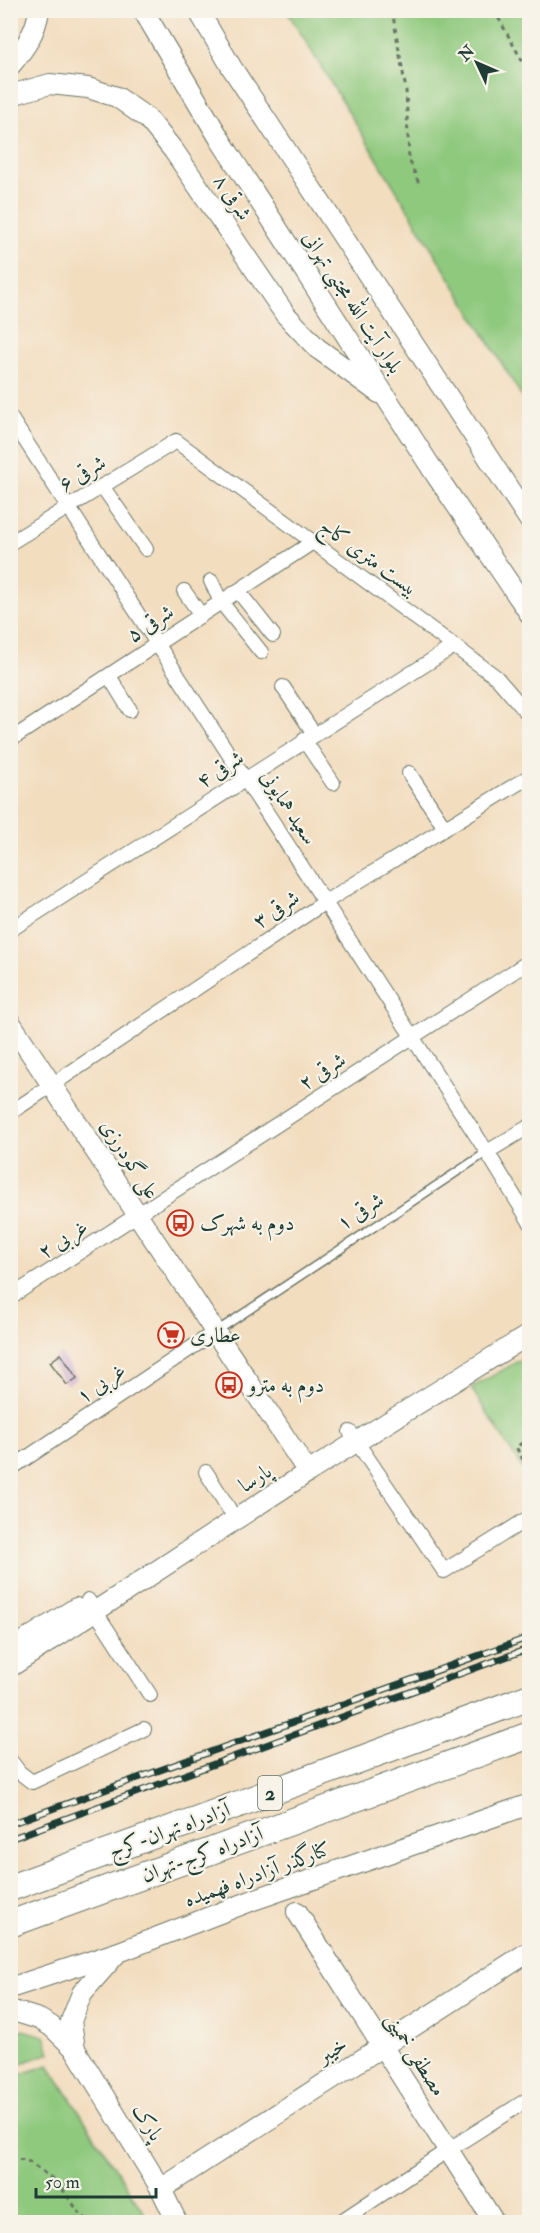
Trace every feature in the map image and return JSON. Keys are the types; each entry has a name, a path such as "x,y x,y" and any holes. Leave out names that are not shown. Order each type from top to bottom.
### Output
{"highway":[{"name":"آزادراه تهران-کرج","path":"10,1888 530,1697"},
{"name":"آزادراه کرج-تهران","path":"10,1924 530,1735"}],"street":[{"path":"10,66 28,43 38,20 39,10"},
{"name":"بلوار آیت الله مجتبی تهرانی","path":"143,10 221,141 388,400 530,614"},
{"name":"بلوار آیت الله مجتبی تهرانی","path":"198,10 232,68 530,521"},
{"name":"۸ شرقی","path":"10,98 18,93 50,84 88,88 117,97 148,119 174,151 285,314 317,348 388,400"},
{"name":"سعید همایونی","path":"10,417 487,1152 530,1222"},
{"name":"۶ شرقی","path":"10,543 176,441"},
{"name":"بیست متری کاج","path":"176,441 496,677 530,716"},
{"path":"102,486 146,549"},
{"name":"۵ شرقی","path":"10,740 313,542"},
{"path":"211,581 221,602 261,652"},
{"path":"184,591 201,615"},
{"path":"238,591 273,635"},
{"name":"۴ شرقی","path":"10,930 454,646"},
{"path":"109,676 130,710"},
{"path":"283,687 333,783"},
{"path":"409,773 445,828"},
{"name":"۳ شرقی","path":"10,1113 325,902 530,777"},
{"name":"۲ شرقی","path":"139,1216 530,961"},
{"name":"علی گودرزی","path":"10,1022 305,1467"},
{"name":"۱ شرقی","path":"487,1152 530,1125"},
{"name":"۲ غربی","path":"10,1297 139,1216"},
{"name":"پارسا","path":"10,1650 92,1606 530,1321"},
{"name":"۱ غربی","path":"10,1469 215,1332"},
{"name":"پارسا","path":"353,1437 530,1334"},
{"path":"353,1437 444,1571 530,1517"},
{"name":"پارسا","path":"10,1667 229,1509 305,1467"},
{"path":"206,1472 229,1509"},
{"path":"92,1606 150,1695"},
{"path":"10,1760 19,1772 32,1782 144,1729"},
{"name":"کنارگذر آزادراه فهمیده","path":"13,1987 119,1952 256,1899 526,1805"},
{"path":"256,1899 297,1912 317,1877"},
{"name":"مصطفی خمینی","path":"297,1912 494,2223"},
{"name":"خیبر","path":"161,2188 530,1951"},
{"path":"75,2049 71,2021 82,1993 119,1952"},
{"path":"10,2010 39,2019 51,2026 75,2049"},
{"name":"پارک","path":"75,2049 161,2188 177,2223"},
{"path":"340,2223 530,2098"}],"lane":[{"name":"۱ شرقی","path":"215,1332 487,1152"}],"path":[{"path":"392,10 406,90 409,159 419,184"},
{"path":"494,10 530,75"},
{"path":"530,1438 516,1448 530,1472"},
{"path":"10,2161 25,2159 58,2184 81,2215 90,2223"}],"green space":[{"path":"287,11 529,11 529,408"},
{"path":"529,1355 529,1479 471,1388"},
{"path":"11,2027 45,2036 50,2053 11,2067"},
{"path":"49,2065 150,2222 11,2222 11,2077"}],"building":[{"path":"61,1354 77,1378 67,1385 50,1362"}],"railway":[{"path":"10,1824 530,1637"},
{"path":"10,1839 530,1648"}],"place":[{"name":"دوم به شهرک","path":"180,1223"},
{"name":"عطاری","path":"171,1335"},
{"name":"دوم به مترو","path":"229,1385"}]}
